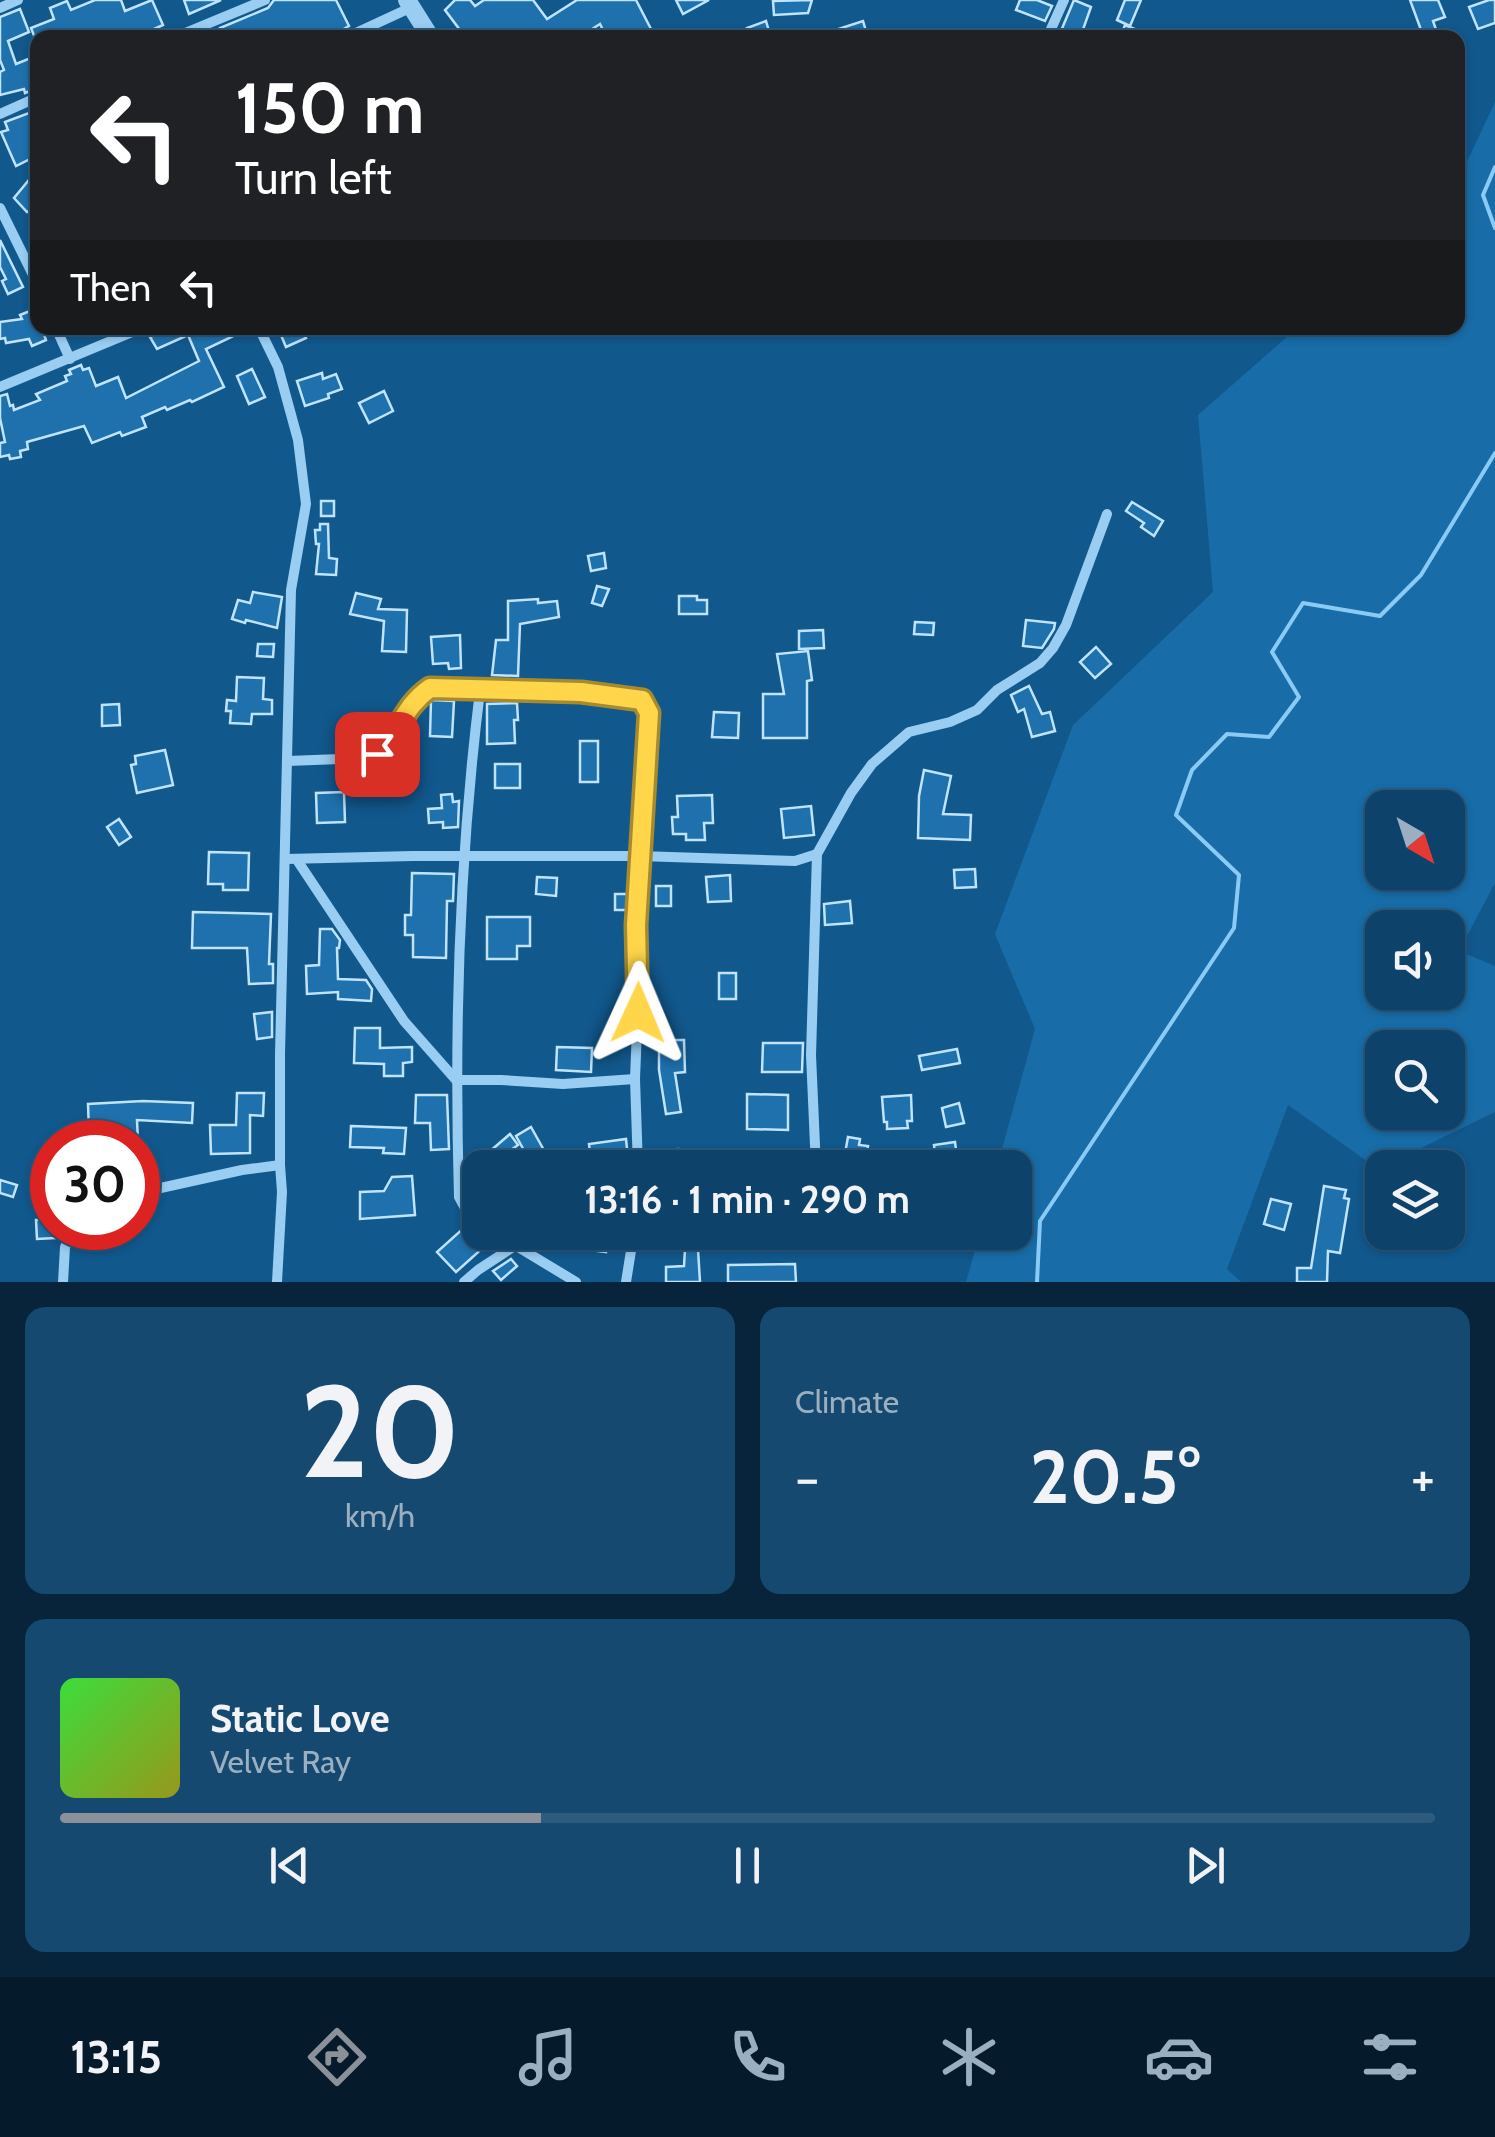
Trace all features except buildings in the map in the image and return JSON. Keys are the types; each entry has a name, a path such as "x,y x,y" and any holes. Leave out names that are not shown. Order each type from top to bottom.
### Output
{"street":[{"path":"0,8 18,0"},
{"path":"200,30 265,0"},
{"path":"1051,30 1064,0"},
{"path":"360,30 410,4 426,30"},
{"path":"0,114 30,101"},
{"path":"0,208 30,270"},
{"path":"59,335 70,359"},
{"path":"0,388 126,335"},
{"path":"262,335 278,367 298,440 306,504 291,590 288,761 292,860 280,1054 282,1192 276,1282"},
{"path":"815,1150 810,1054 818,854 872,764 909,732 950,722 977,710 997,690 1040,663 1053,648 1066,625 1107,514"},
{"path":"288,761 366,758 377,754 393,739 413,700 430,688 581,692 642,700 649,713 636,925 637,1150"},
{"path":"462,1203 456,1080 458,973 470,771 480,691"},
{"path":"292,860 640,856 795,861 818,854"},
{"path":"292,860 404,1021 456,1080 562,1084 635,1080"},
{"path":"160,1187 280,1166"},
{"path":"63,1282 65,1250"},
{"path":"464,1282 509,1250"},
{"path":"524,1250 576,1282"},
{"path":"626,1282 631,1250"}],"shaded area":[{"path":"1495,102 1495,883 1465,940 1465,910 1365,910 1365,1010 1465,1010 1465,954 1495,966 1495,1112 1465,1127 1465,1030 1365,1030 1365,1130 1458,1130 1417,1150 1365,1150 1365,1160 1288,1105 1227,1269 1241,1282 966,1282 975,1250 1032,1250 1032,1150 1002,1150 1035,1029 995,934 1073,725 1213,592 1198,415 1289,335 1465,335 1465,166"}],"waterway":[{"path":"1495,167 1483,195 1495,228"},
{"path":"1037,1282 1040,1221 1234,928 1239,875 1176,815 1192,770 1227,734 1269,737 1299,697 1272,652 1303,603 1380,616 1421,575 1495,453"}],"route":[{"path":"377,754 393,739 413,700 430,688 581,692 642,700 649,713 636,925 638,1013"}]}
